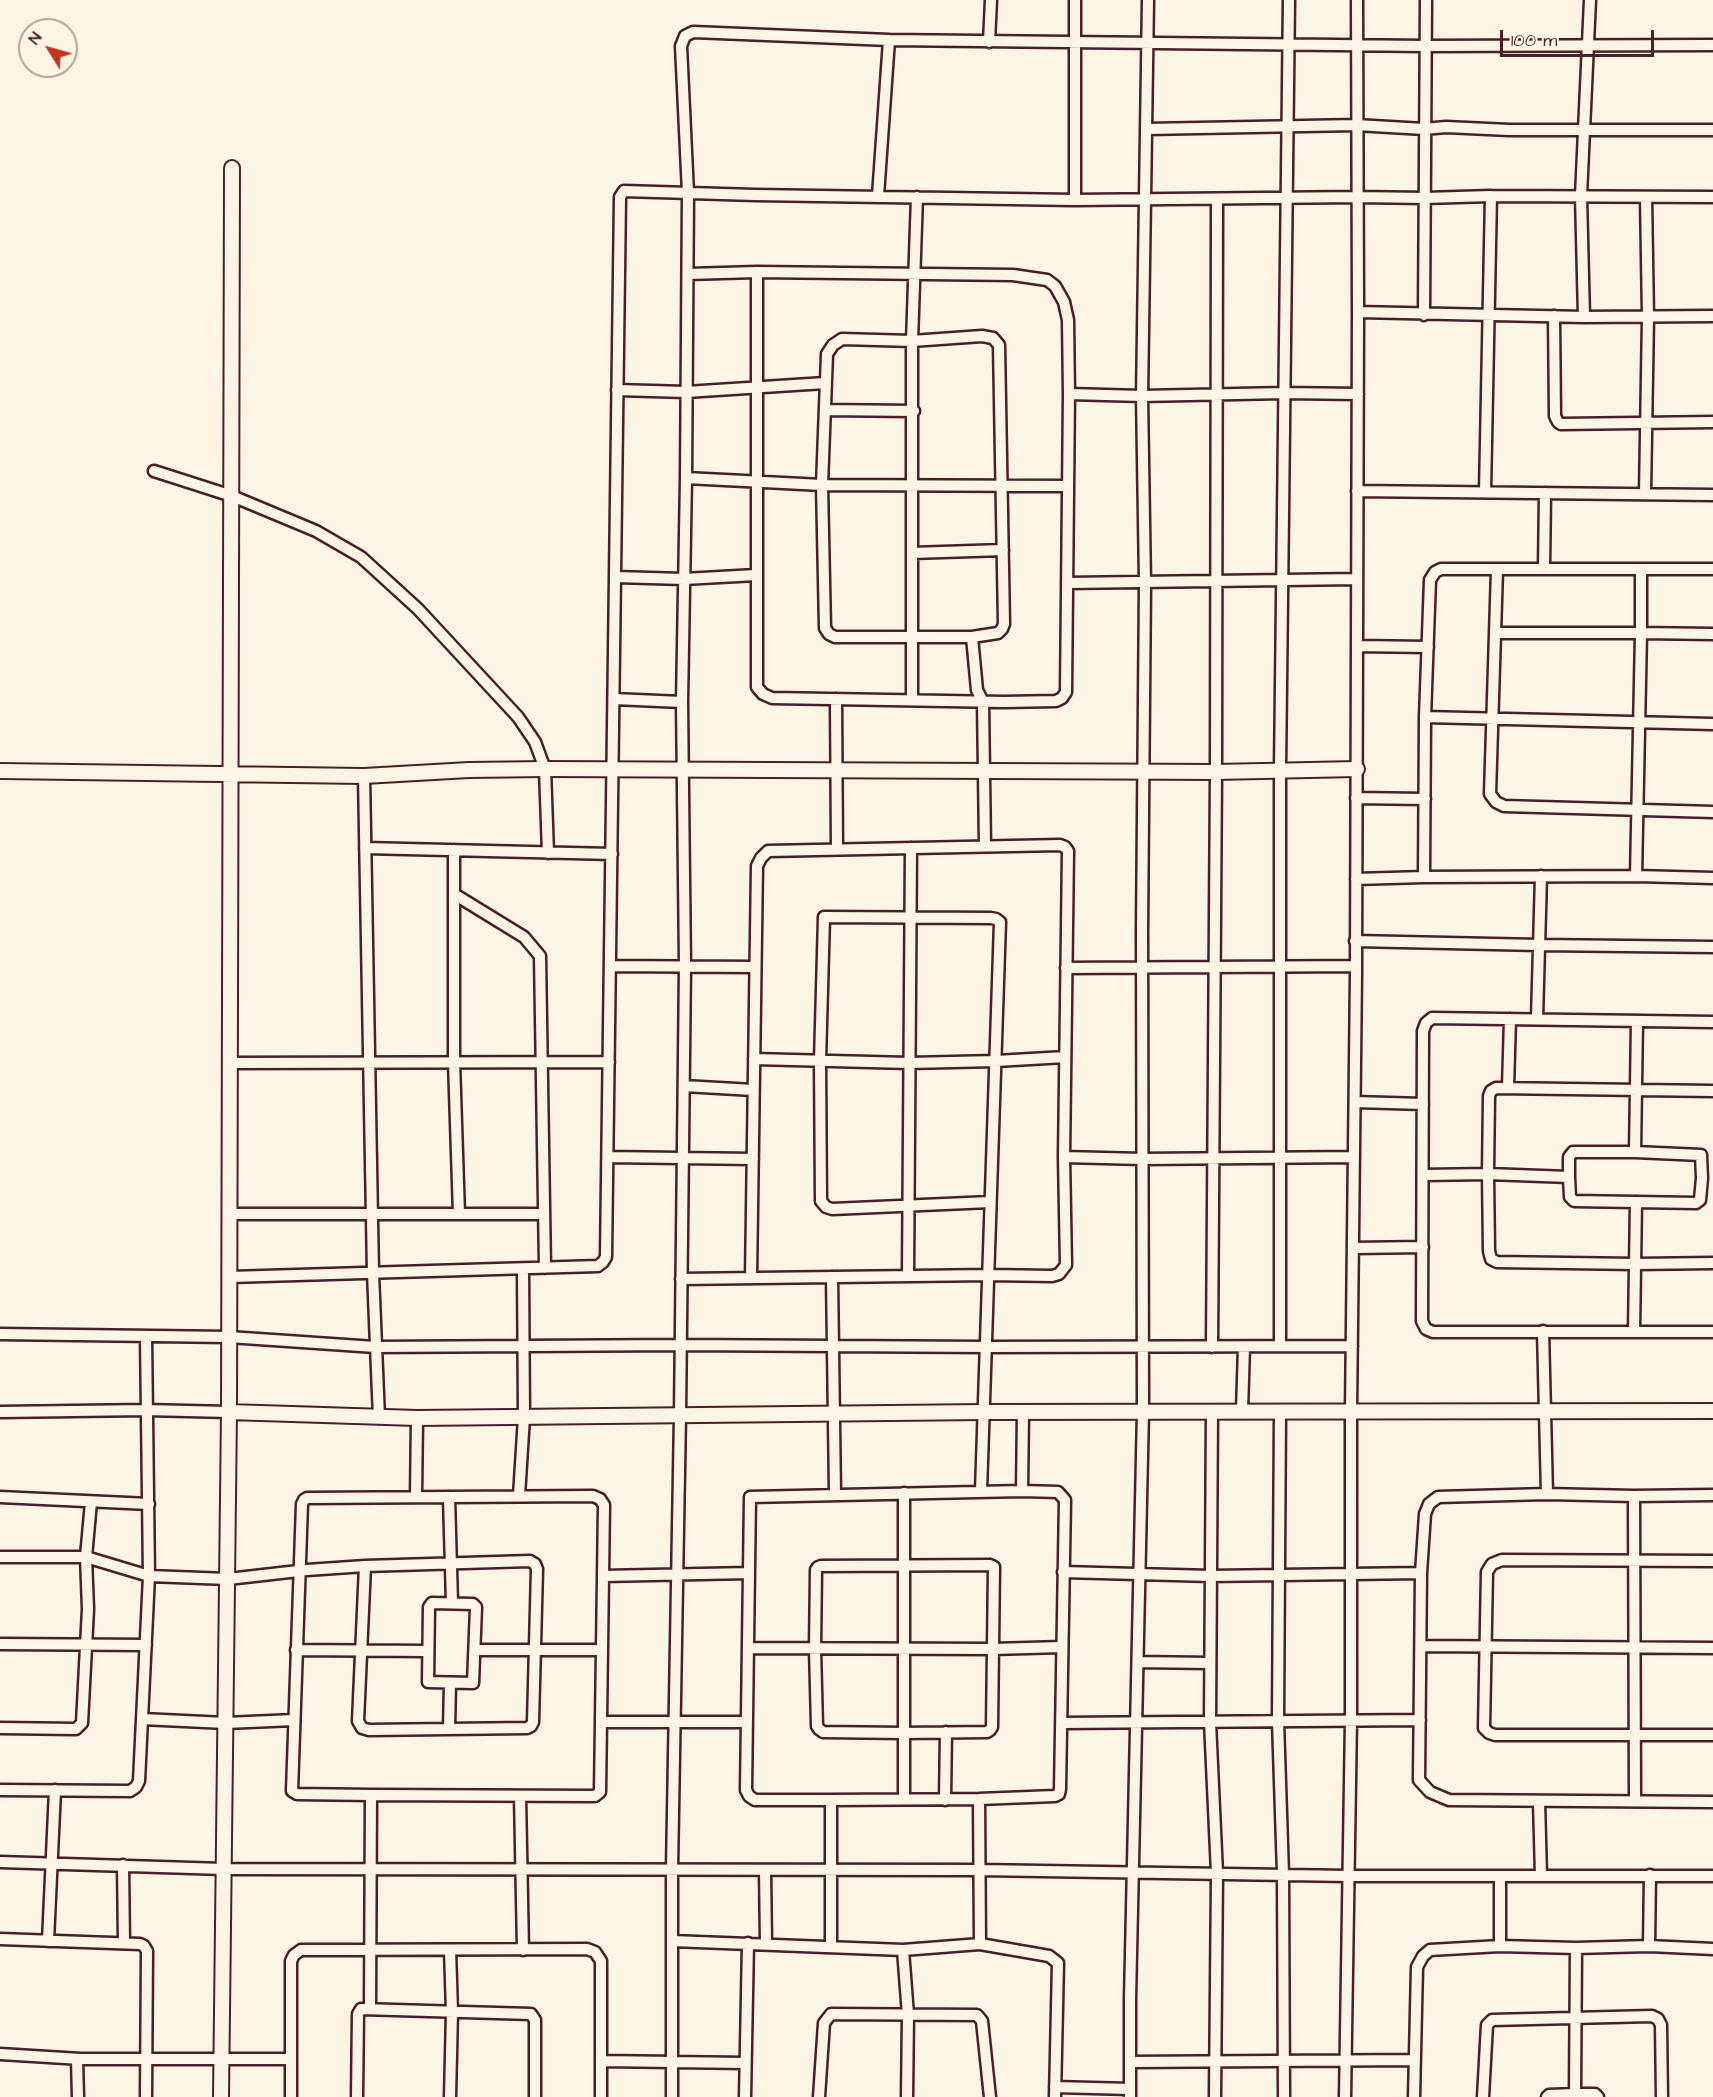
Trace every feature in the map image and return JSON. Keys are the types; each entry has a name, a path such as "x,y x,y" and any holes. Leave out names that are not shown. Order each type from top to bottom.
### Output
{"street":[{"path":"989,42 991,0"},
{"path":"1075,0 1076,200"},
{"path":"672,1941 903,1950 980,1944 1050,1956 1058,1963 1055,2092 1130,2093 1143,1411 1142,969 1145,583 1142,396 1148,0"},
{"path":"1280,1346 1280,771 1289,0"},
{"path":"1345,2097 1352,1719 1351,1411 1358,646 1357,0"},
{"path":"1424,315 1426,0"},
{"path":"1584,317 1581,196 1590,0"},
{"path":"672,2097 672,1869 681,1415 685,966 682,702 688,193 681,46 685,36 693,32 989,42 1425,46 1713,45"},
{"path":"878,196 889,40"},
{"path":"1147,129 1356,125 1424,129 1446,127 1509,130 1713,130"},
{"path":"221,2097 230,1277 232,168"},
{"path":"230,1277 598,1266 606,1257 621,194 629,191 1076,200 1491,196 1713,197"},
{"path":"1485,492 1491,196"},
{"path":"912,700 914,411 912,341 917,197"},
{"path":"1645,494 1648,317 1646,197"},
{"path":"1212,1347 1216,772 1216,199"},
{"path":"688,274 757,272 1013,275 1047,280 1055,286 1067,311 1069,394 1066,692 1062,698 1056,701 983,702 772,698 763,694 757,687 757,272"},
{"path":"1358,312 1424,315 1488,313 1584,317 1713,316"},
{"path":"1554,316 1555,416 1558,422 1561,424 1713,422"},
{"path":"982,336 993,338 999,345 1004,624 998,633 972,637 835,637 825,628 822,485 827,354 833,345 842,339 912,341 982,336"},
{"path":"617,390 686,392 825,383"},
{"path":"1069,394 1142,396 1358,394"},
{"path":"825,410 914,411"},
{"path":"154,471 232,496 316,531 361,557 418,609 518,717 535,742 545,769 548,852"},
{"path":"686,478 822,485 1068,486"},
{"path":"1357,491 1713,495"},
{"path":"1544,569 1545,493"},
{"path":"912,553 1003,550"},
{"path":"1424,877 1425,717 1430,580 1435,572 1442,569 1713,569"},
{"path":"1497,570 1490,794 1496,802 1504,806 1713,812"},
{"path":"1636,876 1641,570"},
{"path":"615,577 684,579 756,574"},
{"path":"1067,583 1357,579"},
{"path":"1496,633 1713,633"},
{"path":"972,637 977,690 983,702 984,846"},
{"path":"1358,646 1428,647"},
{"path":"614,699 682,702"},
{"path":"836,699 837,849"},
{"path":"1425,717 1713,724"},
{"path":"0,771 364,776 470,770 545,769 1216,772 1357,769"},
{"path":"364,776 373,1273 379,1418"},
{"path":"1356,798 1425,799"},
{"path":"681,1279 1052,1276 1059,1274 1066,1265 1064,1157 1068,851 1060,845 768,851 761,858 757,866 751,1278"},
{"path":"365,848 612,854"},
{"path":"908,1276 911,848"},
{"path":"454,850 454,1062 459,1214"},
{"path":"1356,879 1541,876 1713,878"},
{"path":"1537,1019 1541,876"},
{"path":"454,894 524,937 540,956 545,1268"},
{"path":"981,1491 1000,922 990,918 824,916 820,1061 821,1201 826,1207 832,1209 990,1202"},
{"path":"1355,941 1713,947"},
{"path":"610,966 755,967"},
{"path":"1066,968 1356,966"},
{"path":"1713,1022 1432,1018 1426,1023 1423,1031 1422,1321 1426,1329 1433,1332 1713,1332"},
{"path":"1508,1088 1510,1019"},
{"path":"1635,1152 1637,1022"},
{"path":"754,1059 909,1063 1065,1057"},
{"path":"230,1063 609,1062"},
{"path":"684,1086 753,1090"},
{"path":"1713,1091 1496,1088 1489,1096 1488,1174 1489,1251 1491,1258 1497,1262 1713,1263"},
{"path":"1355,1102 1423,1104"},
{"path":"1573,1152 1635,1152 1701,1155 1708,1178 1700,1200 1696,1203 1574,1201 1570,1197 1569,1177 1569,1157 1573,1152"},
{"path":"608,1157 753,1159"},
{"path":"1064,1157 1213,1159 1354,1157"},
{"path":"1423,1175 1488,1174 1569,1177"},
{"path":"1635,1331 1636,1202"},
{"path":"230,1214 544,1214"},
{"path":"1354,1248 1423,1247"},
{"path":"519,1496 524,1417 523,1269"},
{"path":"832,1277 835,1494"},
{"path":"1543,1331 1547,1494"},
{"path":"0,1334 229,1337 375,1347 1352,1346"},
{"path":"0,1790 130,1791 140,1781 149,1576 146,1336"},
{"path":"1242,1411 1244,1347"},
{"path":"0,1412 146,1410 417,1418 1143,1411 1713,1411"},
{"path":"1212,1411 1210,1722 1217,1872 1215,2097"},
{"path":"1280,1411 1278,1720 1283,1874 1284,2097"},
{"path":"1022,1491 1023,1412"},
{"path":"416,1497 417,1418"},
{"path":"981,1491 1058,1492 1065,1500 1059,1794 945,1800 755,1800 749,1796 746,1790 750,1497 981,1491"},
{"path":"904,1493 904,1799"},
{"path":"1713,1495 1547,1494 1438,1497 1429,1504 1425,1514 1421,1574 1419,1780 1430,1792 1449,1800 1713,1802"},
{"path":"519,1496 593,1496 600,1499 604,1505 600,1792 595,1796 371,1796 297,1794 292,1791 302,1504 307,1498 519,1496"},
{"path":"1634,1496 1635,1800"},
{"path":"0,1497 149,1504"},
{"path":"449,1497 452,1604"},
{"path":"0,1728 76,1729 82,1723 88,1609 86,1557 91,1502"},
{"path":"0,1557 86,1557 149,1576 228,1579 365,1566 530,1561 537,1569 533,1722 531,1726 527,1728 369,1730 362,1728 358,1721 365,1566"},
{"path":"1713,1561 1502,1560 1492,1564 1487,1572 1484,1728 1488,1733 1495,1735 1713,1735"},
{"path":"992,1566 992,1727 987,1732 822,1732 817,1726 815,1649 816,1570 818,1567 992,1566"},
{"path":"1063,1572 1211,1576 1421,1574"},
{"path":"603,1576 749,1573"},
{"path":"432,1603 452,1604 473,1604 476,1607 473,1683 428,1682 429,1607 432,1603"},
{"path":"0,1644 146,1645"},
{"path":"748,1648 1062,1647"},
{"path":"1421,1647 1713,1648"},
{"path":"296,1650 427,1650"},
{"path":"476,1650 602,1650"},
{"path":"1138,1662 1210,1663"},
{"path":"449,1729 450,1684"},
{"path":"142,1719 226,1723 294,1720"},
{"path":"1062,1723 1420,1720"},
{"path":"601,1722 747,1722"},
{"path":"945,1800 946,1732"},
{"path":"48,1941 55,1790"},
{"path":"370,2009 371,1796"},
{"path":"520,1796 523,1950"},
{"path":"980,1799 980,1944"},
{"path":"831,1800 831,1947"},
{"path":"1539,1802 1541,1875"},
{"path":"0,1862 224,1869 980,1870 1217,1872 1348,1876 1713,1876"},
{"path":"123,1865 124,1943"},
{"path":"765,1870 766,1944"},
{"path":"1649,1946 1650,1875"},
{"path":"1500,1876 1500,1947"},
{"path":"0,1939 140,1944 147,1951 146,2097"},
{"path":"745,2097 748,1943"},
{"path":"1414,2097 1417,1968 1423,1956 1430,1950 1500,1947 1713,1948"},
{"path":"1575,2094 1576,1948"},
{"path":"291,2097 291,1961 294,1955 301,1950 587,1949 595,1952 601,1961 601,2097"},
{"path":"450,1950 452,2012 450,2097"},
{"path":"903,1950 909,2014 907,2097"},
{"path":"357,2097 358,2014 361,2009 531,2014 535,2020 535,2097"},
{"path":"819,2097 824,2023 831,2014 977,2015 982,2021 990,2097"},
{"path":"1483,2097 1488,2022 1492,2020 1652,2016 1658,2019 1661,2025 1662,2097"},
{"path":"0,2054 77,2059 291,2059"},
{"path":"77,2059 78,2097"},
{"path":"1130,2062 1414,2060"},
{"path":"602,2061 746,2063"},
{"path":"1547,2097 1575,2094 1595,2094 1598,2097"}]}
